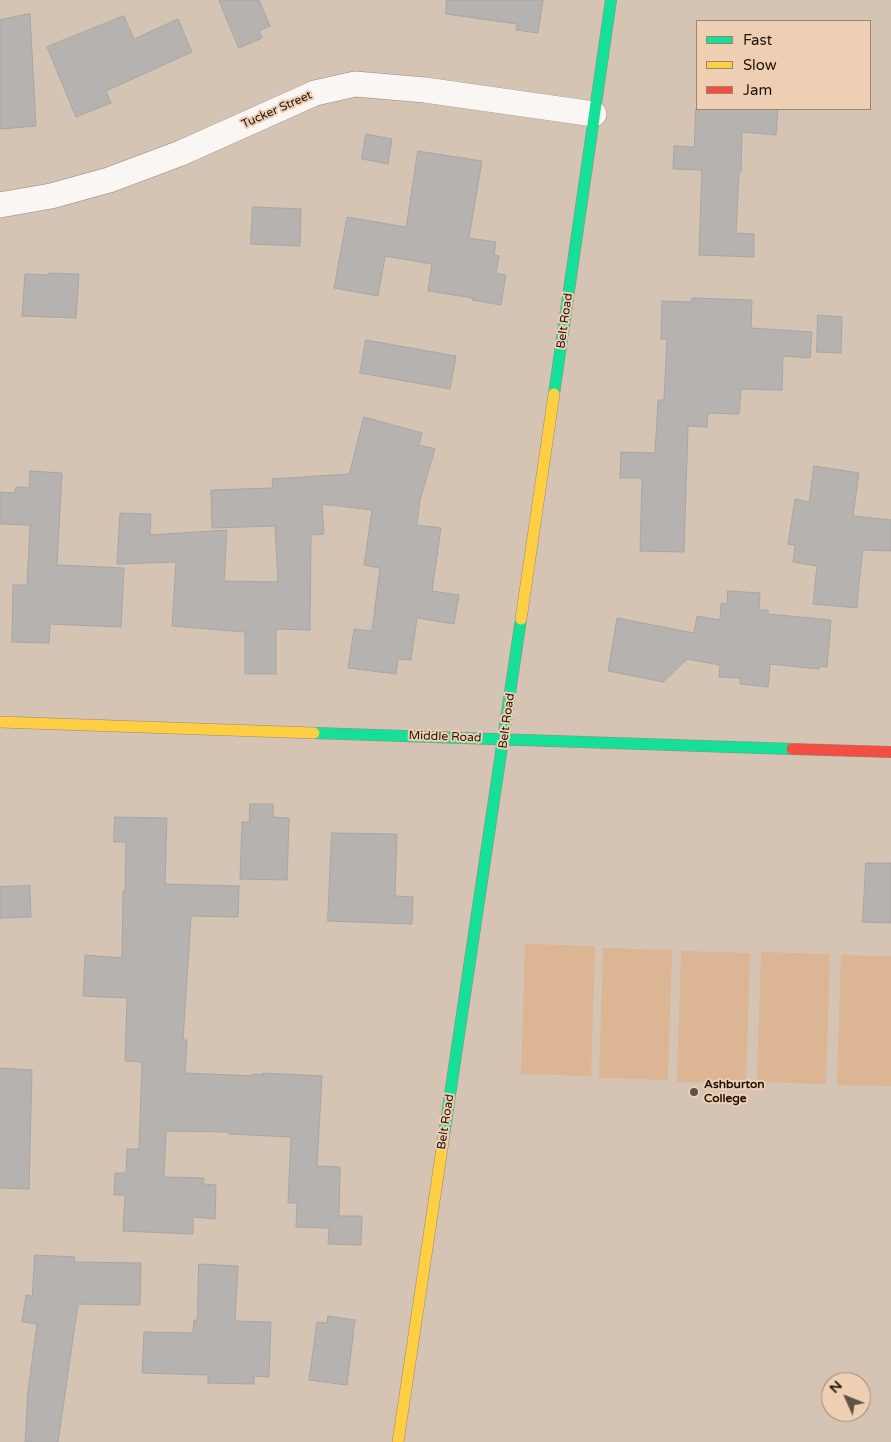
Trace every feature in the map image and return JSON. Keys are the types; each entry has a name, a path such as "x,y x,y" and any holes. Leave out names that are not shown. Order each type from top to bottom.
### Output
{"street":[{"name":"Belt Road","path":"398,1442 504,739 611,0"},
{"name":"Tucker Street","path":"0,205 51,196 110,180 181,154 315,93 355,84 424,90 594,114"},
{"name":"Middle Road","path":"0,722 891,752"}],"shaded area":[{"path":"525,944 595,946 591,1076 521,1074"},
{"path":"603,948 672,950 668,1080 599,1078"},
{"path":"681,951 750,953 746,1083 677,1082"},
{"path":"761,952 830,954 826,1084 757,1082"},
{"path":"841,955 891,956 891,1086 837,1085"}],"building":[{"path":"219,0 259,0 270,26 259,31 262,38 239,48"},
{"path":"447,0 543,0 538,33 516,30 517,24 446,14"},
{"path":"30,14 36,126 0,129 0,20"},
{"path":"124,16 134,39 178,19 192,52 106,91 111,103 76,117 47,47"},
{"path":"696,109 778,110 776,135 742,132 736,233 754,234 754,257 699,255 702,170 673,169 674,146 694,147"},
{"path":"366,134 392,139 388,164 362,159"},
{"path":"418,151 482,161 469,238 496,242 494,255 499,256 496,273 506,275 501,305 472,300 473,298 428,291 432,264 385,256 378,296 334,288 347,217 406,227"},
{"path":"253,207 301,209 300,246 251,244"},
{"path":"49,273 79,274 76,318 22,316 25,274 48,275"},
{"path":"692,298 752,300 751,328 812,332 810,358 783,356 782,390 741,389 739,414 708,413 707,427 688,426 684,552 640,551 642,478 620,478 621,452 655,453 658,400 664,400 667,339 661,339 662,301 692,302"},
{"path":"818,315 842,317 841,353 817,352"},
{"path":"366,340 456,356 450,389 360,373"},
{"path":"364,417 422,433 419,445 435,449 420,500 417,525 441,528 432,591 459,595 454,624 417,618 411,660 398,659 396,674 348,668 354,629 372,631 380,568 364,565 372,510 322,504 324,534 311,535 310,630 276,629 276,674 245,674 245,632 172,626 176,562 117,564 120,513 151,514 150,535 227,530 224,581 278,582 275,526 212,528 211,490 273,488 272,479 349,474"},
{"path":"814,466 859,473 853,516 891,520 891,551 863,550 857,608 813,604 817,566 793,562 795,545 788,544 795,499 809,502"},
{"path":"30,471 62,473 57,565 124,568 121,627 50,624 49,643 12,642 13,585 27,585 30,525 0,524 0,492 15,493 16,487 29,488"},
{"path":"728,591 760,593 759,610 768,610 768,614 831,620 827,667 819,666 819,669 770,664 768,687 740,684 740,678 719,677 720,665 687,659 663,682 608,671 617,618 694,633 697,616 720,620 721,603 727,604"},
{"path":"250,804 273,804 273,817 289,818 287,880 240,879 242,822 249,822"},
{"path":"115,817 167,818 165,884 239,886 238,917 191,916 183,1040 187,1040 185,1073 253,1076 253,1074 263,1075 263,1073 322,1076 317,1166 340,1167 339,1216 362,1216 361,1245 328,1244 329,1228 296,1227 297,1203 288,1203 291,1137 229,1134 229,1132 166,1131 164,1177 204,1178 203,1184 216,1185 215,1219 193,1217 193,1234 123,1231 125,1195 114,1195 115,1173 126,1173 127,1149 139,1149 142,1062 125,1061 127,998 83,996 85,955 122,958 126,842 114,842"},
{"path":"332,833 397,834 395,896 413,897 412,924 328,921"},
{"path":"866,863 891,863 891,923 863,922"},
{"path":"30,886 31,917 0,918 0,887"},
{"path":"0,1068 32,1070 29,1189 0,1188"},
{"path":"35,1255 75,1257 74,1262 141,1263 140,1305 78,1304 58,1442 25,1442 28,1391 37,1324 22,1322 26,1295 32,1296"},
{"path":"199,1264 238,1266 235,1321 271,1322 269,1377 254,1376 254,1384 208,1383 208,1375 142,1373 144,1332 193,1333 194,1320 197,1320"},
{"path":"328,1316 355,1320 347,1385 309,1380 317,1322 327,1323"}],"traffic: fast":[{"path":"554,394 611,0"},
{"path":"444,1135 521,619"},
{"path":"314,733 792,749"}],"traffic: slow":[{"path":"521,619 554,394"},
{"path":"0,722 314,733"},
{"path":"398,1442 444,1135"}],"traffic: jam":[{"path":"792,749 891,752"}],"place":[{"name":"Ashburton College","path":"694,1092"}]}
